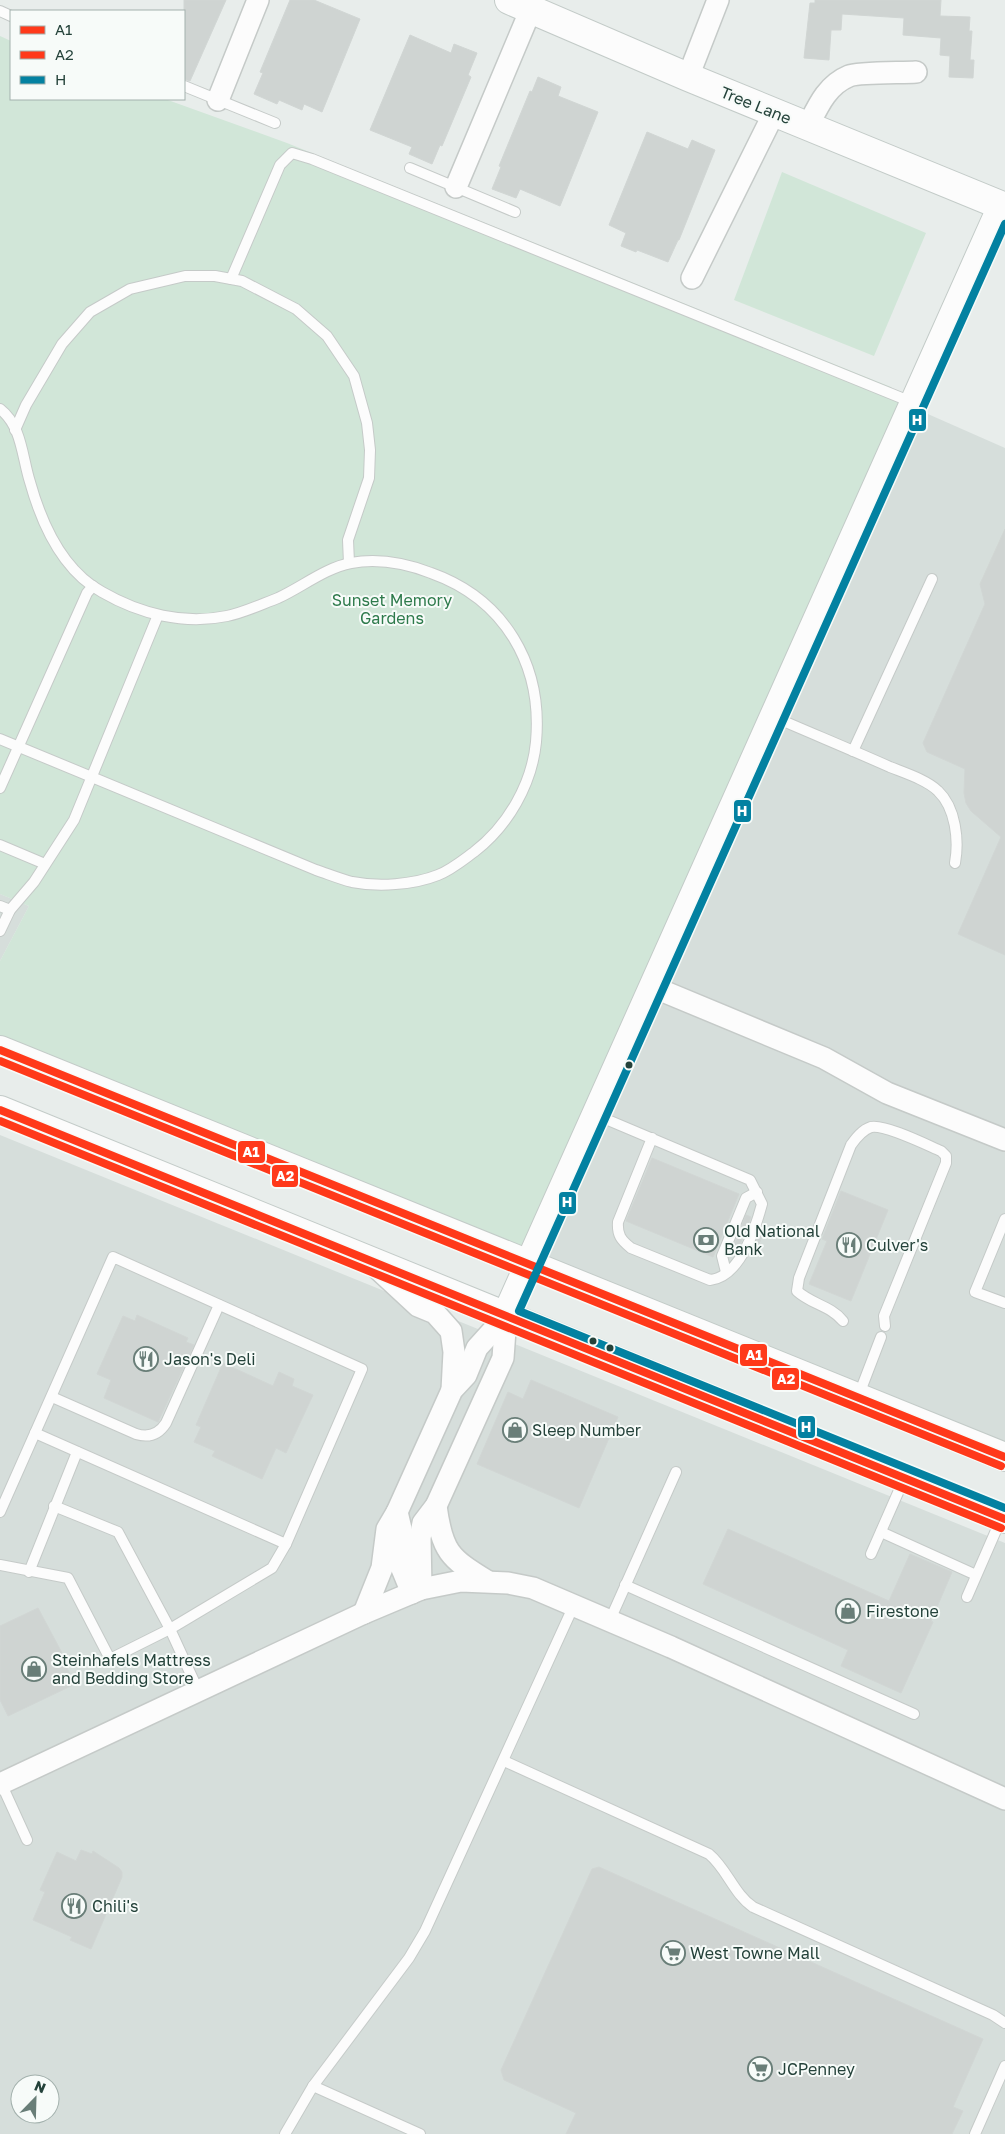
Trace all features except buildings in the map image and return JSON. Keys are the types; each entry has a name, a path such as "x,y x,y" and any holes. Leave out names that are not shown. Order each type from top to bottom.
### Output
{"main road":[{"name":"Tree Lane","path":"520,4 774,113 1004,204"},
{"path":"506,1316 1004,204"},
{"path":"0,1050 1005,1457"},
{"path":"0,1110 1003,1519"}],"street":[{"path":"218,100 258,0"},
{"path":"688,77 718,0"},
{"path":"456,187 520,4"},
{"path":"808,126 831,87 850,75 916,72"},
{"path":"692,278 774,113"},
{"path":"652,987 824,1058 887,1093 1005,1140"},
{"path":"366,1258 418,1306 435,1313 451,1331 454,1352 452,1390"},
{"path":"364,1613 382,1568 387,1530 452,1390 466,1375 477,1348 506,1316"},
{"path":"417,1591 420,1538 423,1523 436,1506 503,1358 506,1316"},
{"path":"436,1506 443,1542 450,1554 460,1564 487,1581"},
{"path":"397,1512 401,1529 400,1564 417,1591"},
{"path":"1,1784 364,1613 417,1591 461,1581 487,1581 533,1588 610,1620 1005,1797"}],"lane":[{"path":"185,86 274,123"},
{"path":"231,279 280,165 292,153 321,163 914,403"},
{"path":"410,168 514,212"},
{"path":"16,430 26,405 62,344 90,312 130,289 185,276 215,276 242,282 296,308 327,336 354,376 367,423 370,450 369,478 348,540 349,563"},
{"path":"0,409 8,415 16,430 30,483 50,535 72,570 101,592 158,616 180,619 227,616 278,597 314,578 349,563 387,562 418,568 449,579 478,598 502,620 518,644 529,671 536,702 536,738 533,764 523,790 504,821 483,844 438,875 410,882 377,884 353,882 316,870 0,740"},
{"path":"853,751 932,579"},
{"path":"0,788 20,747 87,593 93,586"},
{"path":"0,931 5,908 34,882 74,820 158,616"},
{"path":"774,717 907,774 938,791 949,807 953,822 957,840 955,863"},
{"path":"0,845 45,864"},
{"path":"595,1114 738,1173 750,1180 758,1192 762,1204 758,1219 739,1262 719,1279 710,1280 631,1248 622,1241 618,1234 618,1222 652,1138"},
{"path":"843,1321 836,1312 808,1300 797,1291 799,1278 851,1145 859,1134 872,1127 892,1130 941,1151 946,1156 946,1163 884,1316 885,1326"},
{"path":"726,1272 722,1256 746,1198 758,1192"},
{"path":"1005,1219 974,1292 1005,1303"},
{"path":"0,1512 113,1258 362,1368 286,1544 272,1568 170,1629 110,1659 68,1578 0,1565"},
{"path":"52,1396 136,1434 143,1436 156,1433 166,1423 219,1305"},
{"path":"858,1398 881,1337"},
{"path":"35,1433 286,1544"},
{"path":"29,1572 77,1452"},
{"path":"610,1620 676,1472"},
{"path":"871,1554 904,1478"},
{"path":"54,1506 118,1532 170,1629 198,1690"},
{"path":"967,1597 1003,1519"},
{"path":"881,1532 976,1575"},
{"path":"625,1585 914,1714"},
{"path":"285,2134 313,2086 414,1951 436,1908 574,1605"},
{"path":"504,1760 709,1854 719,1862 741,1897 753,1907 1005,2023"},
{"path":"1,1784 27,1840"},
{"path":"975,2134 1005,2066"},
{"path":"313,2086 420,2134"}],"shaded area":[{"path":"912,407 1005,448 1005,1457 528,1264"},
{"path":"0,894 29,906 0,961"},
{"name":"West Towne Mall","path":"0,1135 1005,1543 1005,2134 0,2134"}],"green space":[{"name":"Sunset Memory Gardens","path":"0,36 10,41 10,100 168,100 287,143 891,387 912,407 528,1264 0,1051 0,961 29,906 0,894"},
{"path":"782,172 926,233 874,356 734,300"}],"transit line":[{"name":"H","path":"1005,224 519,1311 1005,1508"},
{"name":"A1","path":"0,1050 1005,1457"},
{"name":"A2","path":"0,1061 1001,1466"},
{"name":"A1","path":"0,1110 1005,1519"},
{"name":"A2","path":"0,1121 1001,1528"}],"place":[{"name":"Old National Bank","path":"706,1240"},
{"name":"Culver's","path":"849,1245"},
{"name":"Jason's Deli","path":"146,1359"},
{"name":"Sleep Number","path":"515,1430"},
{"name":"Firestone","path":"848,1611"},
{"name":"Steinhafels Mattress and Bedding Store","path":"34,1669"},
{"name":"Chili's","path":"74,1906"},
{"name":"West Towne Mall","path":"673,1953"},
{"name":"JCPenney","path":"760,2069"}]}
